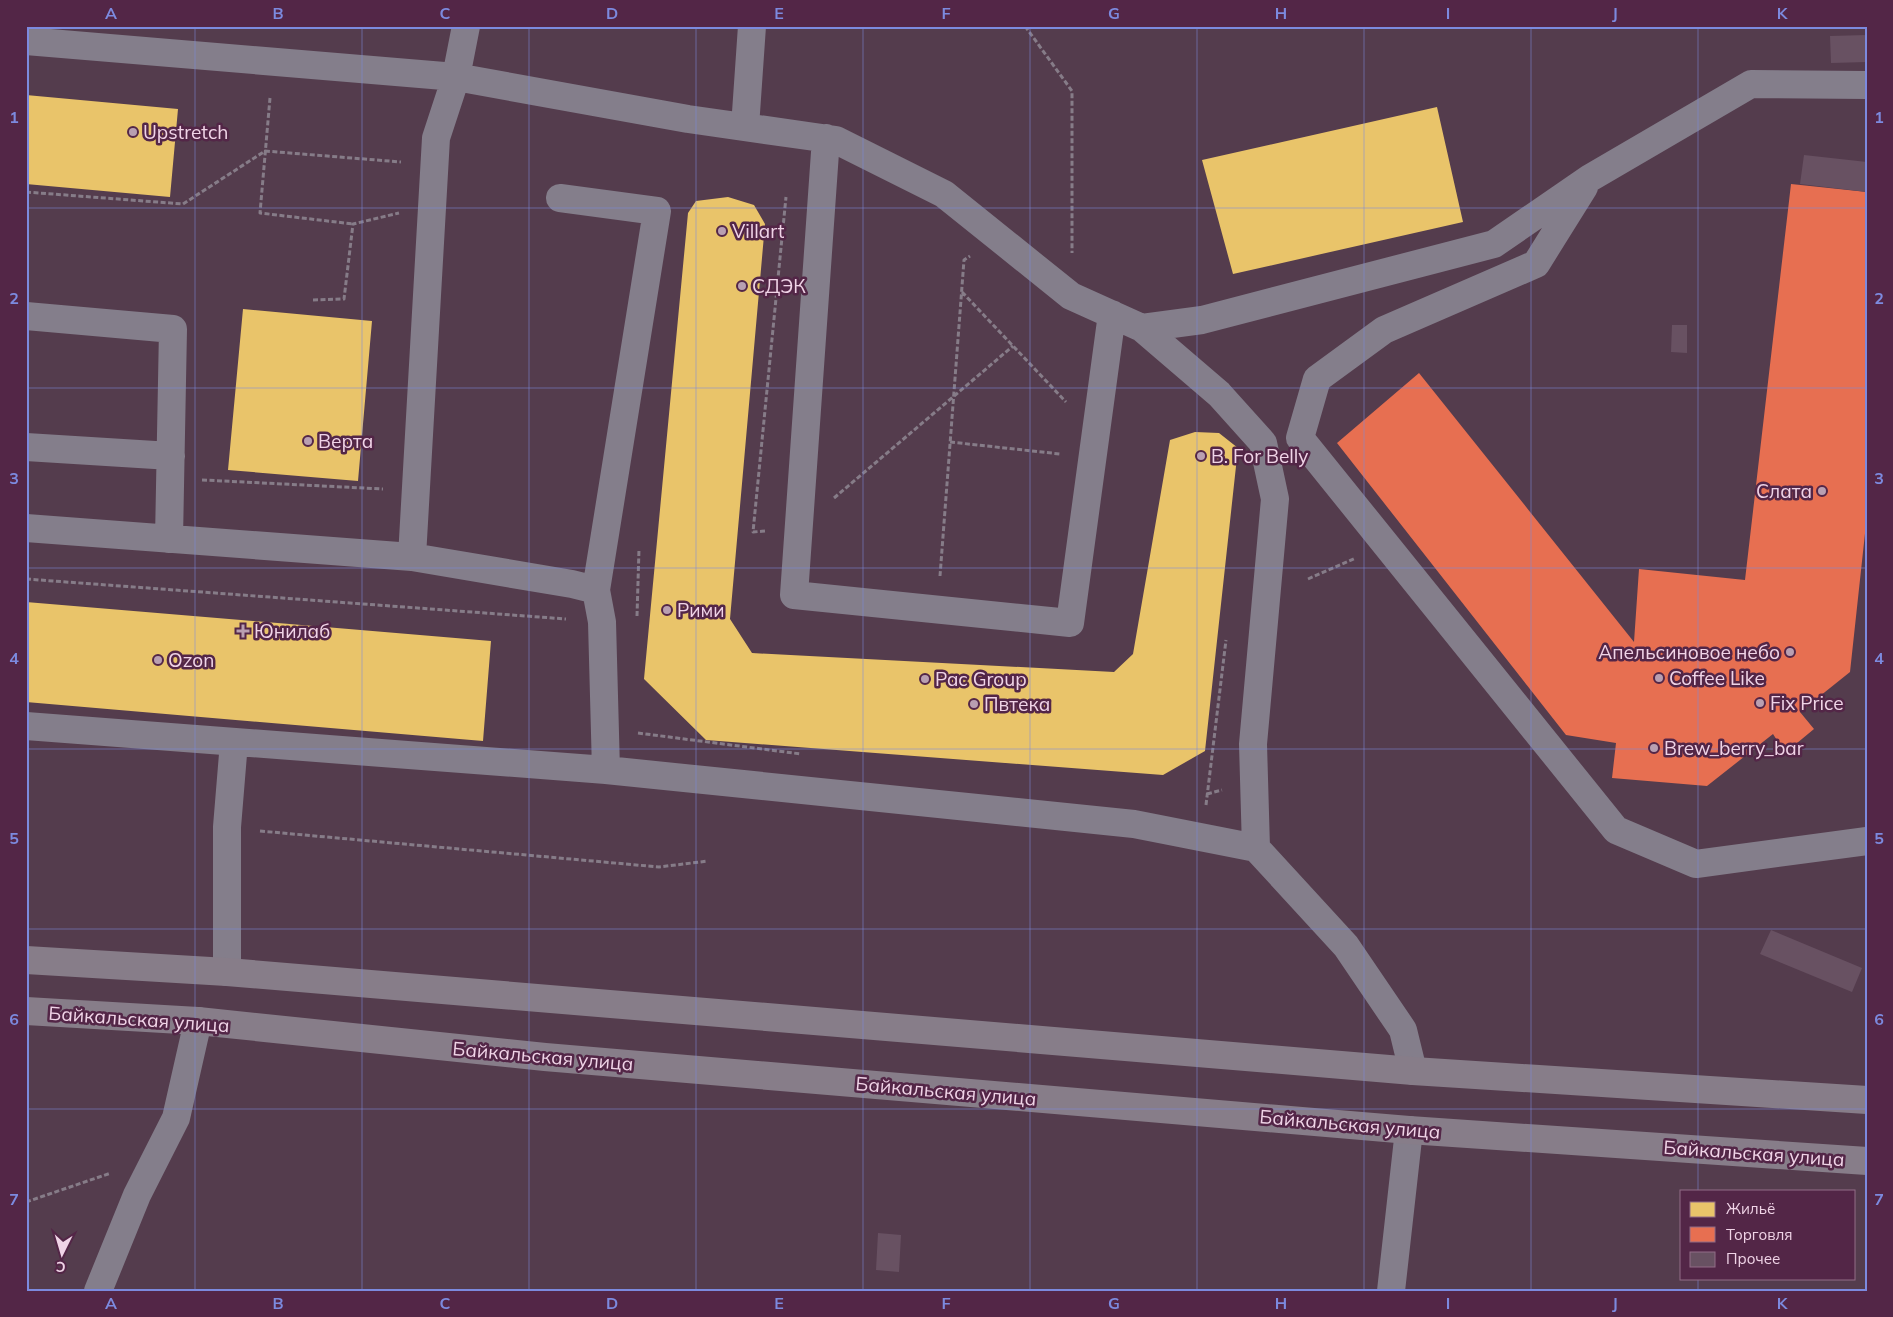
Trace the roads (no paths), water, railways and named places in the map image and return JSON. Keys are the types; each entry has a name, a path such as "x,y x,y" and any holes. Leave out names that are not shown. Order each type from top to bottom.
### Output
{"main road":[{"path":"26,960 227,972 1413,1071 1867,1100"},
{"name":"Байкальская улица","path":"26,1011 198,1021 545,1057 1409,1130 1867,1161"}],"street":[{"path":"412,557 436,138 456,77 466,26"},
{"path":"746,127 752,26"},
{"path":"26,41 456,77 678,117 826,138 836,140 944,194 1071,296 1142,328 1219,394 1263,443 1275,498 1253,744 1256,848"},
{"path":"1142,328 1202,320 1494,244 1590,178 1751,84 1867,85"},
{"path":"826,138 794,596 1070,623 1112,314"},
{"path":"1590,178 1536,264 1384,330 1317,379 1300,438 1616,830 1696,864 1867,841"},
{"path":"560,198 657,211 596,590 602,622 606,770"},
{"path":"26,316 173,329 169,539"},
{"path":"26,447 171,467"},
{"path":"26,528 412,557 572,584 596,590"},
{"path":"26,726 606,770 1134,824 1256,848 1346,946 1403,1030 1413,1071"},
{"path":"227,972 227,828 234,742"},
{"path":"98,1291 137,1195 176,1118 198,1021"},
{"path":"1391,1291 1409,1130"}],"place":[{"name":"Upstretch","path":"133,132"},
{"name":"Villart","path":"722,231"},
{"name":"СДЭК","path":"742,286"},
{"name":"Верта","path":"308,441"},
{"name":"B. For Belly","path":"1201,456"},
{"name":"Слата","path":"1822,491"},
{"name":"Рими","path":"667,610"},
{"name":"Юнилаб","path":"243,631"},
{"name":"Апельсиновое небо","path":"1790,652"},
{"name":"Ozon","path":"158,660"},
{"name":"Coffee Like","path":"1659,678"},
{"name":"Pac Group","path":"925,679"},
{"name":"Fix Price","path":"1760,703"},
{"name":"Пвтека","path":"974,704"},
{"name":"Brew_berry_bar","path":"1654,748"}]}
